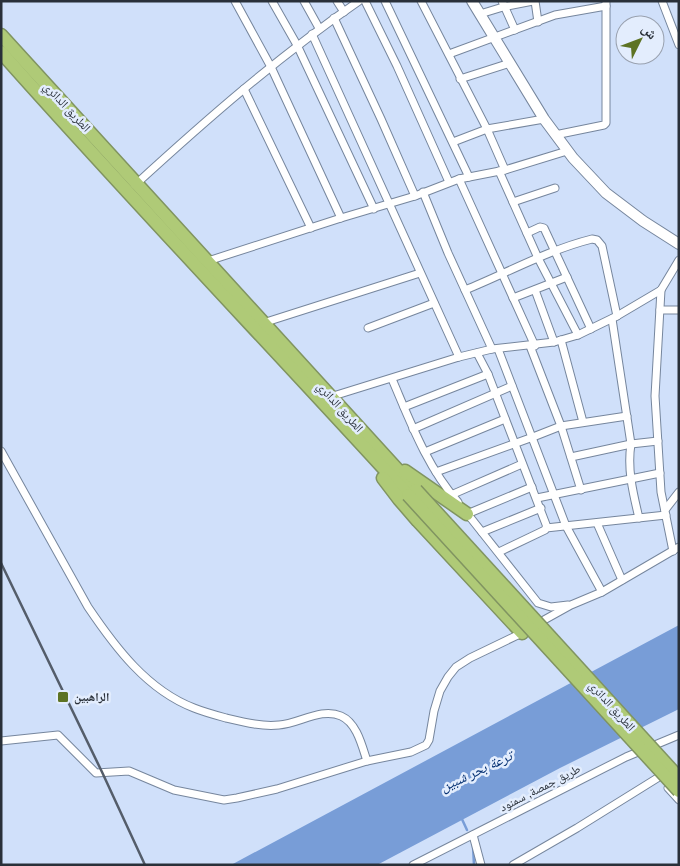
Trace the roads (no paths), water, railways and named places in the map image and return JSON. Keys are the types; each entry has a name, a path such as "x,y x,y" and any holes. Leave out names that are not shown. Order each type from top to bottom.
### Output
{"highway":[{"name":"الطريق الدائري","path":"3,46 412,493 679,791"},
{"name":"الطريق الدائري","path":"132,188 208,261 330,397 381,459"},
{"path":"381,459 467,514"},
{"path":"381,459 382,477 399,499 522,633"},
{"name":"الطريق الدائري","path":"412,493 679,778"}],"street":[{"path":"235,1 271,67 341,218"},
{"path":"272,1 297,45 374,209"},
{"path":"304,1 319,28"},
{"path":"337,1 344,12"},
{"path":"132,188 297,45 344,12 351,4 359,1"},
{"path":"365,1 397,66 449,182"},
{"path":"385,1 469,177"},
{"path":"421,1 487,129 513,202 538,258 578,335"},
{"path":"472,1 544,120 581,168 606,193 643,221 679,244"},
{"path":"480,14 502,4 534,1 538,22"},
{"path":"662,1 679,45"},
{"path":"449,54 555,16 593,4 606,3 606,123 555,135"},
{"path":"502,4 515,30"},
{"path":"334,18 415,196"},
{"path":"312,34 459,357"},
{"path":"460,78 510,63"},
{"path":"244,89 311,228"},
{"path":"453,142 487,129 544,120"},
{"path":"208,261 415,196 449,182 502,170 567,150"},
{"path":"459,180 533,346 581,490"},
{"path":"513,202 555,188"},
{"path":"423,192 465,290 495,349 534,437 566,526 602,592"},
{"path":"527,233 543,227 591,329"},
{"path":"465,290 554,251 592,238 600,243 614,317 631,444 629,457 630,479 639,518"},
{"path":"330,397 459,357 495,349 533,346 578,335 614,317 660,290 679,260"},
{"path":"264,323 420,273"},
{"path":"513,298 567,277"},
{"path":"535,290 558,341 583,422"},
{"path":"1,741 58,734 96,773 129,771 174,790 224,800 278,789 367,761 411,752 426,745 429,740 440,691 456,667 571,605 602,592 676,549 666,513 660,473 655,396 660,290"},
{"path":"368,328 434,304"},
{"path":"660,310 679,310"},
{"path":"477,353 488,374 537,498 546,528"},
{"path":"404,407 488,374"},
{"path":"392,378 413,429 436,472 451,495 499,552 538,603 551,608 571,605"},
{"path":"413,429 512,386"},
{"path":"436,472 561,426 627,416"},
{"path":"425,452 505,419"},
{"path":"571,457 631,444 658,441"},
{"path":"1,451 88,607 104,631 123,654 146,677 159,688 186,704 235,720 272,726 321,714 340,716 347,719 353,726 367,761"},
{"path":"451,495 522,464"},
{"path":"537,498 660,473"},
{"path":"467,514 532,487"},
{"path":"499,552 546,528 639,518 666,513 679,492"},
{"path":"482,532 540,508"},
{"path":"597,523 622,580"},
{"name":"طريق جمصة, سمنود","path":"413,865 638,752 679,735"},
{"path":"638,752 679,800"},
{"path":"512,865 577,828 659,777 679,771"},
{"path":"473,835 481,865"}],"water":[{"name":"ترعة بحر شبين","path":"679,625 679,709 560,768 377,865 231,865"}],"waterway":[{"path":"461,817 467,830"},
{"path":"473,846 474,865"}],"railway":[{"path":"1,563 145,865"}],"place":[{"name":"الراهبين","path":"63,697"}]}
